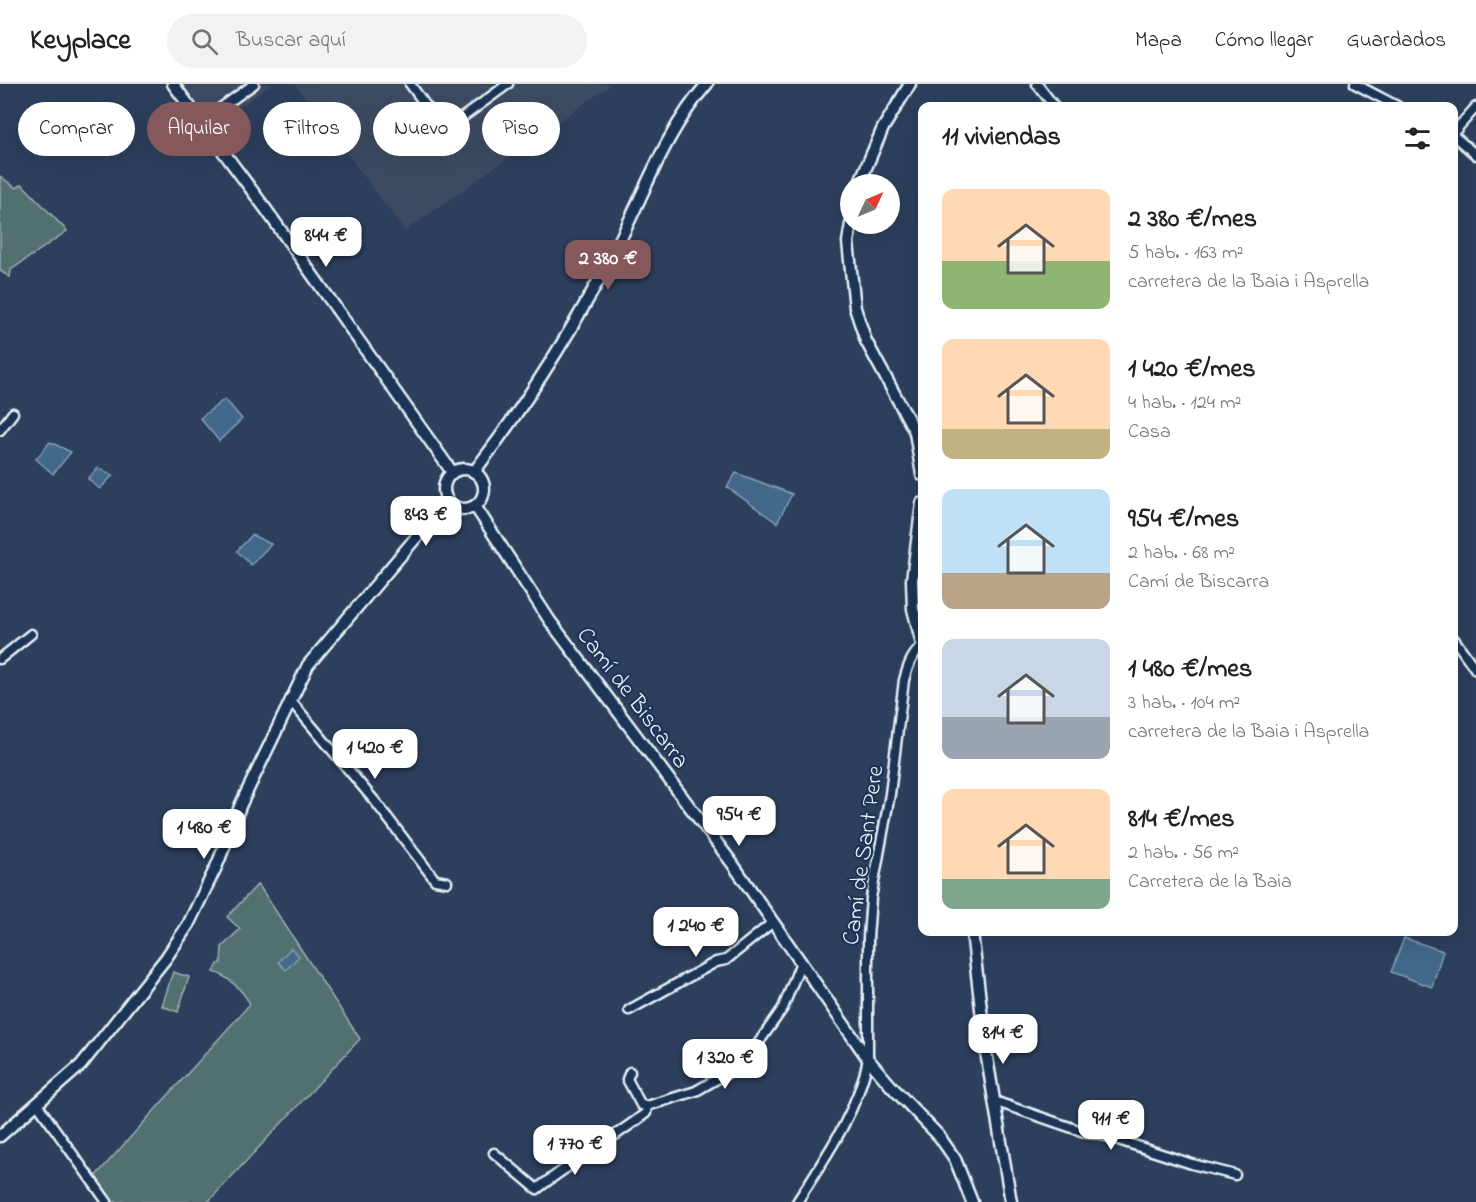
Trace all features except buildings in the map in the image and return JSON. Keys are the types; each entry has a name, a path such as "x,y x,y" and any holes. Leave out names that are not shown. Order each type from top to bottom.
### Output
{"main road":[{"path":"173,84 186,102"},
{"path":"474,472 536,388 613,254 658,157 687,110 707,84"},
{"path":"863,174 883,128 910,84"},
{"path":"226,156 372,357 452,472"},
{"path":"850,234 849,252 855,308 866,341 915,432 918,450"},
{"path":"462,469 474,472 480,477 484,487 482,499 475,506 461,510 455,508 447,501 443,487 446,480 452,472 462,469"},
{"path":"0,1136 81,1065 166,958 188,925 217,865 241,804 308,665 447,501"},
{"name":"Camí de Biscarra","path":"475,506 550,621 732,863 868,1059 939,1136 955,1159 972,1202"},
{"path":"918,552 912,580 913,609 918,629"},
{"path":"972,936 986,1052 1011,1202"}],"street":[{"path":"229,102 254,84"},
{"path":"410,84 437,121 452,125 508,84"},
{"path":"1037,84 1051,102"},
{"path":"1354,84 1389,102"},
{"path":"1458,129 1476,107"},
{"path":"1458,138 1476,155"},
{"path":"0,430 13,413"},
{"path":"0,659 31,634"},
{"path":"1458,645 1476,670"},
{"name":"Camí de Sant Pere","path":"798,1202 841,1131 865,1075 868,1059 868,956 871,898 890,794 904,680 908,663 918,650"},
{"path":"290,700 378,805 435,879 447,882"},
{"path":"628,1010 716,962 726,960 773,921"},
{"path":"630,1072 627,1078 641,1105 647,1106 696,1091 734,1069 750,1055 783,1008 801,962"},
{"path":"994,1101 1087,1133 1100,1134 1192,1164 1235,1175"},
{"path":"37,1104 107,1202"},
{"path":"494,1153 537,1189 646,1113 647,1106"}],"shaded area":[{"path":"180,84 272,84 247,102 193,102"},
{"path":"295,84 609,84 560,121 560,102 482,102 482,156 511,156 405,231 349,156 361,156 361,102 308,102"},
{"path":"225,399 242,419 219,441 200,418"},
{"path":"50,442 71,452 53,474 36,459"},
{"path":"98,468 113,475 100,489 88,479"},
{"path":"736,473 792,494 777,523 727,487"},
{"path":"252,535 271,544 251,565 237,551"},
{"path":"1404,938 1443,951 1432,987 1391,972"},
{"path":"291,948 299,956 286,970 278,962"}],"green space":[{"path":"0,176 16,188 22,184 67,231 11,270 10,277 0,271"},
{"path":"258,884 360,1039 208,1202 109,1202 92,1180 250,1004 235,985 214,972 221,963 222,947 240,929 227,917"},
{"path":"173,972 189,977 178,1012 162,1006"}]}
